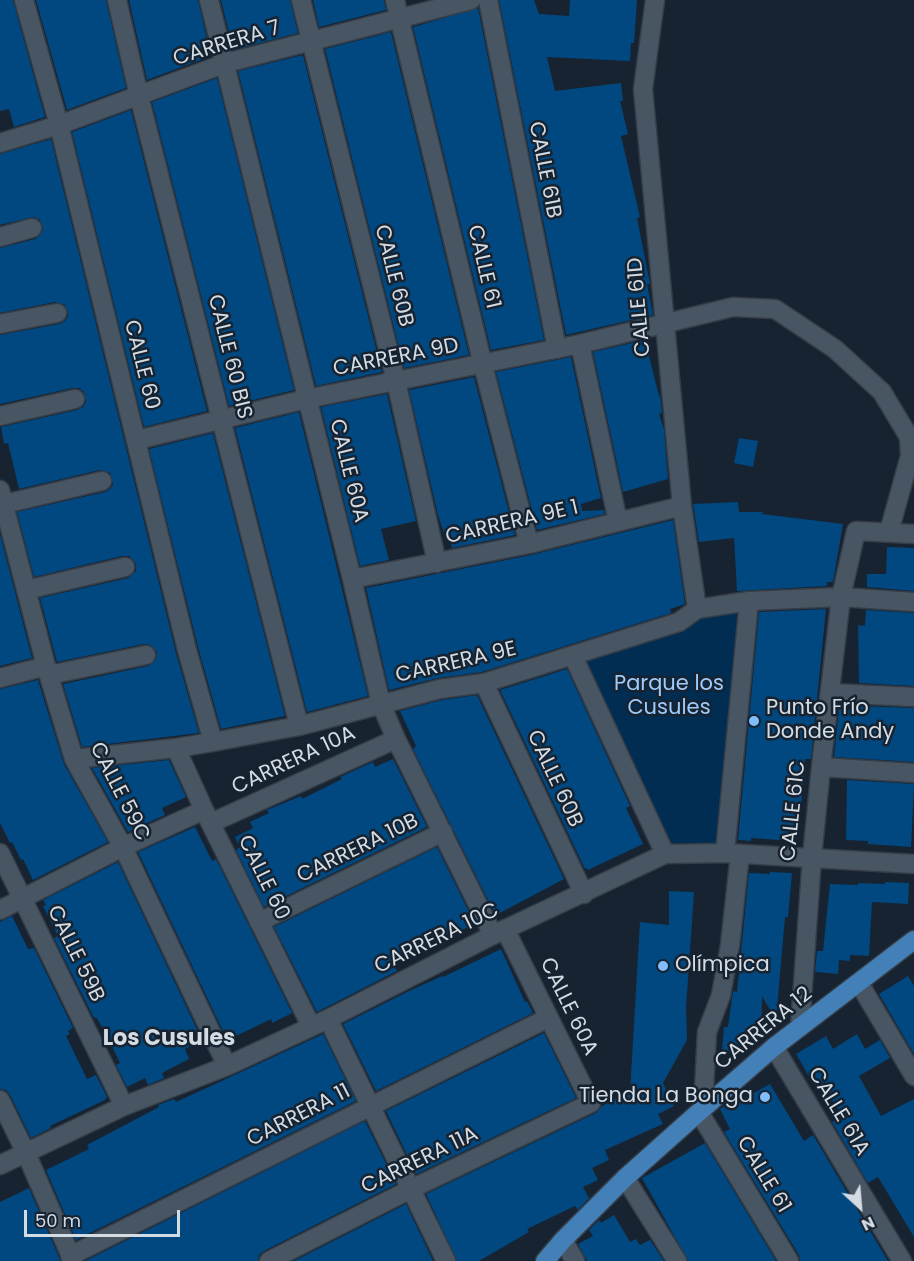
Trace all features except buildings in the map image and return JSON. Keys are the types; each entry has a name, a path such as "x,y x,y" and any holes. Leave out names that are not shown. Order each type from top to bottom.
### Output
{"main road":[{"name":"CARRERA 12","path":"545,1261 625,1178 774,1047 914,940"}],"street":[{"name":"CALLE 60","path":"24,0 59,125 187,650 213,742"},
{"name":"CALLE 60 BIS","path":"117,0 139,96 299,726"},
{"name":"CALLE 60A","path":"209,0 381,704 443,832 548,1018 591,1103"},
{"name":"CALLE 60B","path":"301,0 396,381 437,563"},
{"name":"CALLE 61","path":"395,0 483,365 529,544"},
{"name":"CARRERA 7","path":"0,143 59,125 226,63 471,0"},
{"name":"CALLE 61B","path":"488,0 557,349"},
{"name":"CALLE 61D","path":"655,0 643,89 682,506 697,609"},
{"path":"0,237 32,228"},
{"name":"CARRERA 9D","path":"136,440 306,399 483,365 733,307 775,309 835,349 882,392 912,432"},
{"path":"0,324 57,313"},
{"path":"580,344 618,522"},
{"path":"0,416 75,399"},
{"path":"912,432 912,455 889,532 914,534"},
{"path":"1,499 102,481"},
{"name":"CALLE 59C","path":"1,499 47,670 74,759 123,847 227,1066"},
{"name":"CARRERA 9E 1","path":"352,579 529,544 682,506"},
{"name":"CALLE 61C","path":"800,1027 812,857 841,597 856,531 889,532"},
{"path":"26,590 125,567"},
{"name":"CARRERA 9E","path":"74,759 213,742 299,726 440,689 484,683 679,622 697,609 749,601 841,597 914,602"},
{"path":"701,1111 706,1032 721,995 730,945 733,854 749,601"},
{"path":"0,678 146,655"},
{"path":"573,656 665,854"},
{"name":"CALLE 60B","path":"484,683 584,894"},
{"path":"831,693 914,697"},
{"name":"CARRERA 10A","path":"0,910 123,847 208,817 396,739"},
{"name":"CALLE 60","path":"176,748 259,922 370,1106 446,1261"},
{"path":"821,767 914,773"},
{"name":"CARRERA 10B","path":"259,922 443,832"},
{"name":"CALLE 59B","path":"0,854 124,1106"},
{"name":"CARRERA 10C","path":"0,1165 124,1106 227,1066 499,932 665,854 812,857 914,864"},
{"path":"859,983 914,1076"},
{"name":"CARRERA 11","path":"72,1258 548,1018"},
{"name":"CALLE 61A","path":"774,1047 902,1261"},
{"path":"0,1100 72,1258"},
{"name":"CARRERA 11A","path":"269,1261 411,1189 591,1103"},
{"name":"CALLE 61","path":"701,1111 789,1261"},
{"path":"625,1178 677,1261"},
{"path":"563,1240 575,1261"}],"green space":[{"name":"Parque los Cusules","path":"739,610 717,843 667,844 582,660 691,625 702,616"}],"place":[{"name":"Punto Frío Donde Andy","path":"754,721"},
{"name":"Olímpica","path":"663,966"},
{"name":"Tienda La Bonga","path":"765,1097"}],"district":[{"name":"Los Cusules","path":"169,1039"}]}
